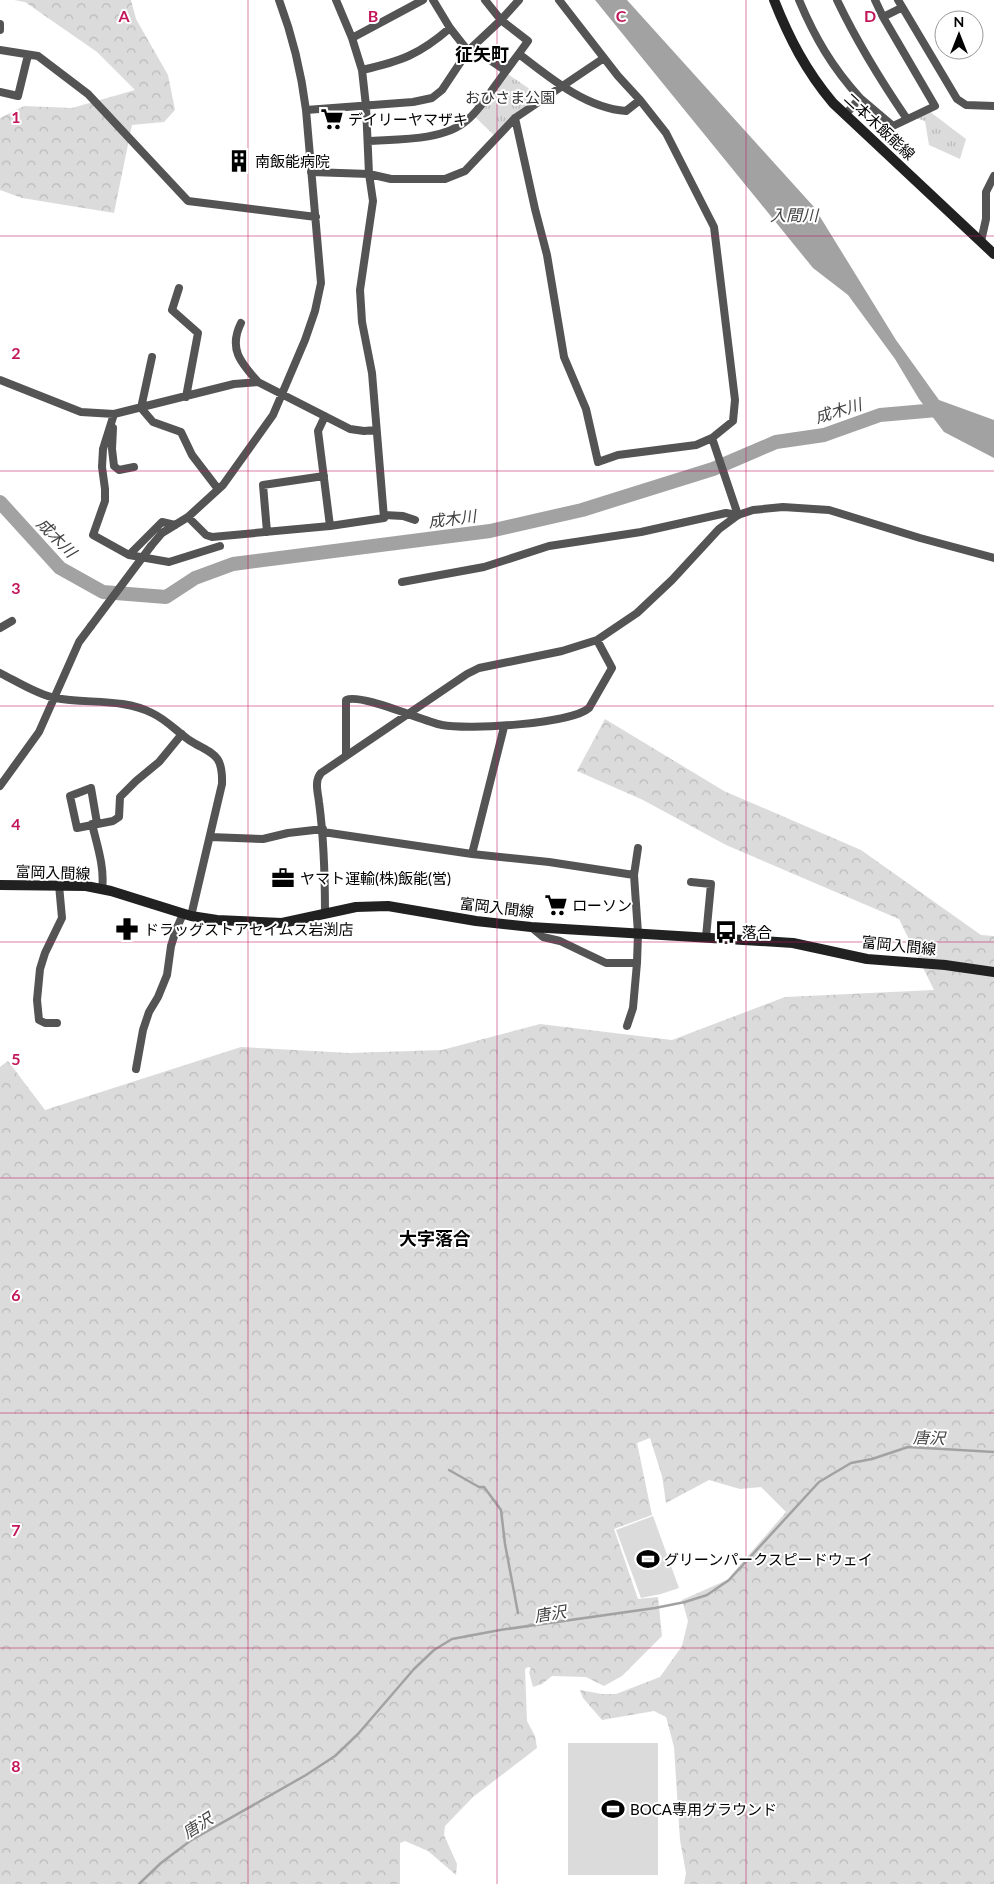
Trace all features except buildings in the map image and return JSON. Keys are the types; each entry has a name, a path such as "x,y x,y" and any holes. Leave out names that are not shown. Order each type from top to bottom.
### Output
{"main road":[{"name":"二本木飯能線","path":"774,0 785,30 807,70 822,90 845,115 994,254"},
{"name":"富岡入間線","path":"0,885 74,885 102,889 187,915 217,920 262,923 282,922 356,907 388,906 476,921 531,927 793,943 867,959 945,965 994,972"}],"street":[{"path":"0,786 39,732 79,642 162,533 188,518 218,489 273,415 305,340 315,311 321,283 316,217 303,84 293,36 279,0"},
{"path":"188,518 206,535 212,537 330,526 384,518 372,373 362,322 360,290 373,201 366,106 362,70 352,38 336,0"},
{"path":"352,38 423,0"},
{"path":"433,0 450,28 470,49 506,71"},
{"path":"368,141 407,139 435,135 450,130 466,122 484,101 528,41 501,20 485,0"},
{"path":"306,110 413,102 432,98 442,90 470,49 501,20 518,0"},
{"path":"515,118 547,255 564,357 586,410 598,462 618,455 696,444 712,438 733,421 735,400 714,226 672,143 640,100 618,76 559,0"},
{"path":"799,0 816,38 828,58 860,98 893,126 935,106 874,0"},
{"path":"837,0 883,84 907,119"},
{"path":"898,0 901,8 957,99 966,104 994,106"},
{"path":"883,17 901,8"},
{"path":"0,24 0,30"},
{"path":"362,70 403,60 435,41 450,28"},
{"path":"0,50 38,56 88,94 188,201 316,217"},
{"path":"518,54 562,87 613,110 626,111 640,100"},
{"path":"0,92 18,96 28,55"},
{"path":"311,172 370,174 391,179 445,179 465,171 515,118 604,58"},
{"path":"845,115 860,98"},
{"path":"981,242 986,219 986,192 994,176"},
{"path":"179,288 172,310 198,333 186,397"},
{"path":"241,323 237,330 235,349 246,369 258,382 350,429 376,430"},
{"path":"141,408 152,357"},
{"path":"0,380 81,412 114,414 234,384 258,382"},
{"path":"141,408 154,422 182,432 192,455 218,489"},
{"path":"114,414 112,449 114,466 119,470 134,467"},
{"path":"114,414 104,449 102,467 106,489 105,501 93,535 129,555 169,562 220,546"},
{"path":"325,416 318,431 330,526"},
{"path":"712,438 738,515"},
{"path":"267,532 263,485 324,476"},
{"path":"402,582 484,568 549,546 641,532 726,513 738,515 770,508 829,510 994,558"},
{"path":"384,515 403,516 415,520"},
{"path":"325,914 323,831 318,777 325,769 406,714 479,668 562,651 597,640 637,613 672,580 720,529 738,515"},
{"path":"129,555 162,522 175,525"},
{"path":"0,628 12,622"},
{"path":"346,755 346,700 350,698 374,702 443,726 504,727 562,718 585,712 612,668 597,640"},
{"path":"0,672 23,685 53,698 110,702 150,712 166,720 182,734 219,758 222,768 222,784 210,837 187,915 176,930 167,975 158,997 149,1012 143,1030 136,1069"},
{"path":"472,854 504,727"},
{"path":"102,889 103,881 95,823 91,788 70,796 77,828 95,823 113,821 119,817 120,797 159,762 182,734"},
{"path":"210,837 263,840 288,833 323,831 472,854 549,862 634,875"},
{"path":"627,1026 633,1008 637,963 638,933 634,875 638,848"},
{"path":"691,882 711,884 706,937"},
{"path":"57,1023 45,1023 39,1020 37,1000 40,968 45,952 62,918 59,885"},
{"path":"531,927 543,937 560,941 606,963 637,963"}],"green space":[{"path":"14,0 131,0 136,19 168,75 175,110 164,122 132,125 114,213 22,198 0,190 0,118 24,106 72,108 135,90 97,52 25,2"},
{"name":"おひさま公園","path":"506,73 540,96 515,116 495,136 474,116"},
{"path":"929,111 966,139 960,159 929,145 925,121 916,118"},
{"path":"605,719 724,791 861,850 981,935 994,936 994,1884 684,1884 686,1873 680,1840 674,1747 666,1717 654,1711 602,1720 583,1698 580,1690 602,1694 616,1694 660,1677 682,1646 688,1621 682,1600 727,1580 786,1512 761,1487 740,1489 709,1480 666,1503 662,1476 650,1438 637,1443 652,1515 614,1529 638,1599 658,1597 662,1636 622,1676 604,1686 586,1677 552,1676 542,1684 533,1687 529,1672 531,1668 525,1669 527,1721 535,1736 537,1748 473,1797 445,1826 444,1835 457,1864 456,1875 428,1851 405,1841 400,1843 400,1884 0,1884 0,1067 8,1061 45,1110 241,1047 349,1053 442,1050 540,1024 672,1040 785,997 934,990 899,919 726,845 643,800 577,771"},
{"name":"グリーンパークスピードウェイ","path":"653,1516 679,1588 641,1598 616,1530"},
{"name":"BOCA専用グラウンド","path":"568,1743 658,1743 658,1875 568,1875"}],"water":[{"name":"入間川","path":"595,0 627,0 814,207 896,340 939,400 994,420 994,458 944,432 919,399 895,359 848,295 813,268"}],"waterway":[{"name":"成木川","path":"0,502 60,568 103,592 166,597 195,578 233,564 490,531 582,510 713,469 776,442 824,435 880,415 937,410"},
{"name":"唐沢","path":"139,1884 161,1863 190,1841 306,1775 335,1756 358,1734 414,1669 434,1650 452,1639 500,1630 655,1608 707,1595 729,1580 819,1482 851,1463 872,1459 908,1447 994,1452"},
{"path":"449,1470 479,1487 484,1487 501,1510 505,1544 518,1613"}],"place":[{"name":"デイリーヤマザキ","path":"332,119"},
{"name":"南飯能病院","path":"239,161"},
{"name":"ヤマト運輸(株)飯能(営)","path":"283,878"},
{"name":"ローソン","path":"556,905"},
{"name":"ドラッグストアセイムス岩渕店","path":"127,929"},
{"name":"落合","path":"726,932"},
{"name":"グリーンパークスピードウェイ","path":"648,1559"},
{"name":"BOCA専用グラウンド","path":"613,1809"}],"district":[{"name":"征矢町","path":"482,54"},
{"name":"大字落合","path":"435,1238"}]}
